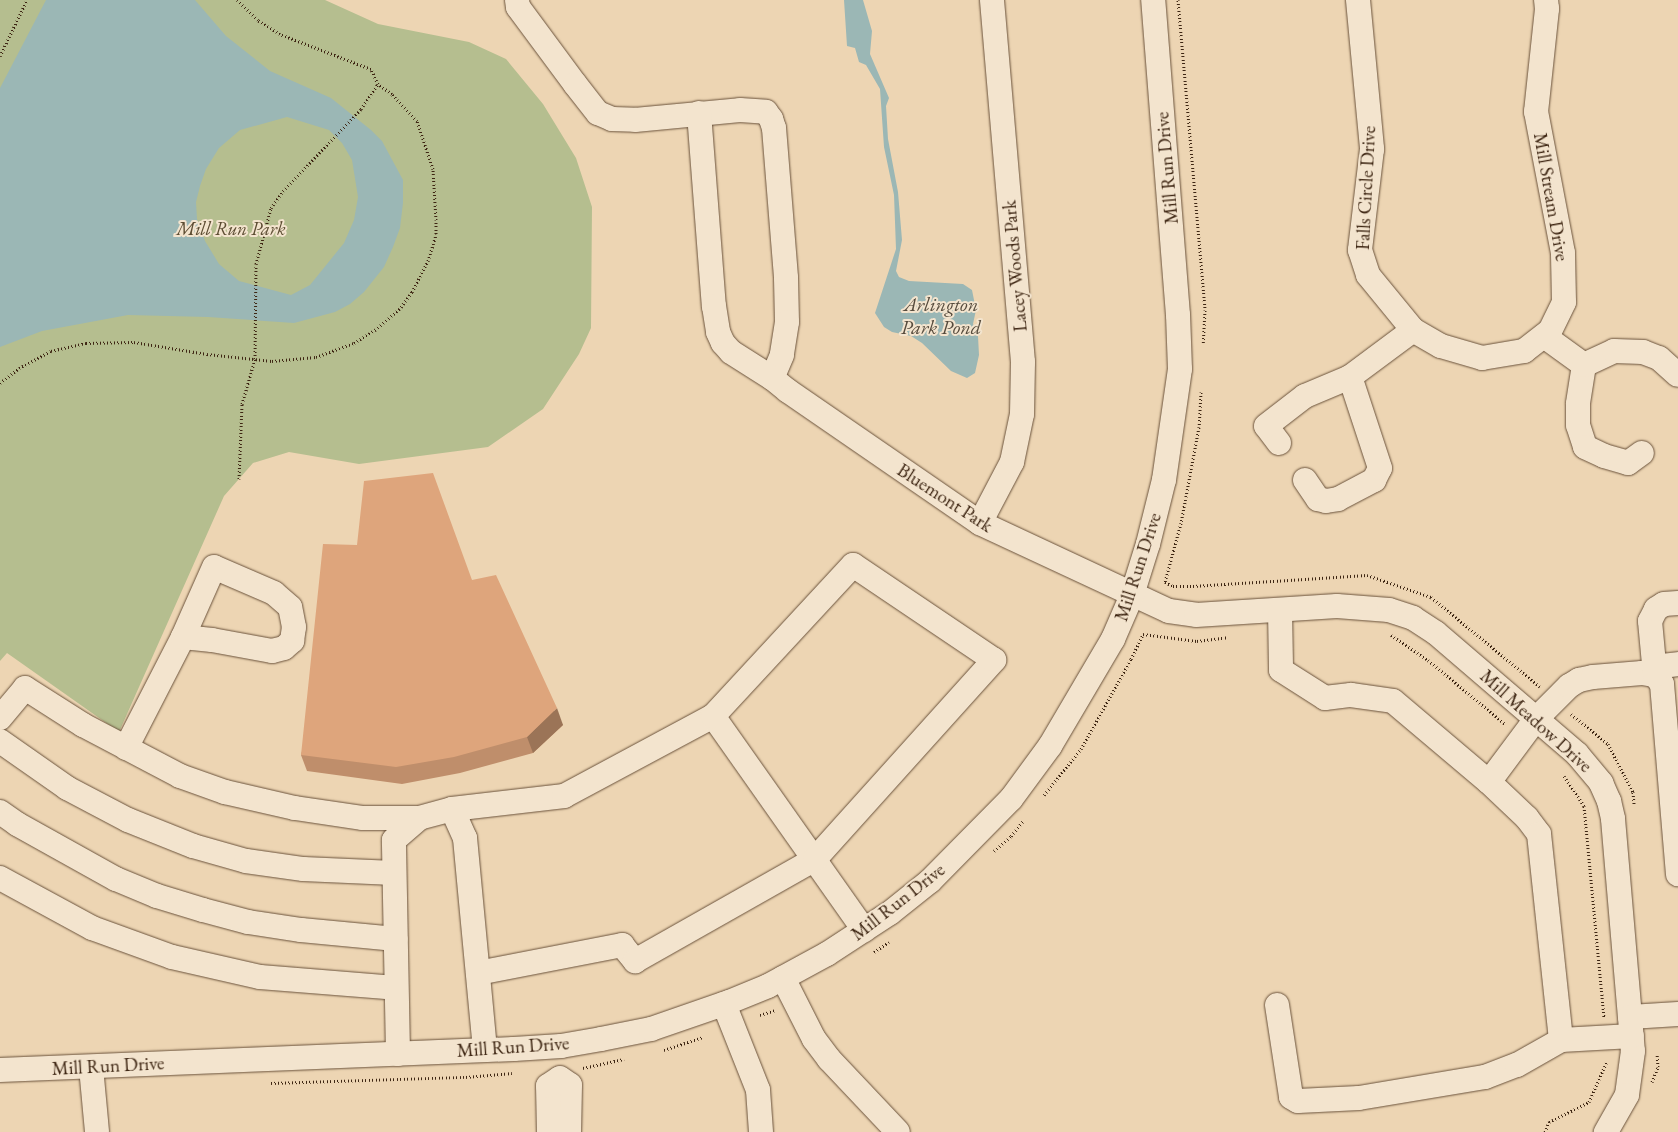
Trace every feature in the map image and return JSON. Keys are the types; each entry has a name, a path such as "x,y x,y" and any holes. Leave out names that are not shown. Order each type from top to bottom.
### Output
{"street":[{"path":"517,0 518,7 598,113 612,119 624,120 740,110 766,112 774,128 786,278 786,322 782,355 772,378"},
{"name":"Lacey Woods Park","path":"980,523 1012,462 1022,414 1023,362 992,0"},
{"name":"Mill Run Drive","path":"0,1070 486,1050 561,1065 651,1029 724,1004 783,978 827,954 864,930 930,882 1011,799 1050,746 1114,639 1132,595 1148,544 1164,480 1180,369 1178,315 1153,0"},
{"name":"Falls Circle Drive","path":"1358,0 1372,149 1360,250 1368,274 1413,330"},
{"name":"Mill Stream Drive","path":"1413,330 1441,346 1482,358 1524,351 1550,331 1564,302 1563,253 1536,112 1547,9 1546,0"},
{"name":"Bluemont Park","path":"699,113 714,306 718,332 723,343 731,352 772,378 980,523 1132,595"},
{"path":"1279,443 1266,426 1305,396 1350,378 1413,330"},
{"path":"1544,336 1584,365"},
{"path":"1584,365 1614,352 1643,352 1659,358 1678,375"},
{"path":"1584,365 1578,404 1578,426 1585,446 1604,456 1628,463 1642,453"},
{"path":"1305,480 1318,499 1326,501 1338,499 1374,480 1380,468 1350,378"},
{"path":"0,718 25,688 83,725 126,748 180,776 225,792 295,808 364,818 419,818 452,809 564,796 713,716 853,565 994,660 814,860 635,961 622,945 478,973"},
{"path":"126,748 182,638 214,567 274,593 290,606 294,627 292,641 284,648 272,651 212,640 182,638"},
{"name":"Mill Meadow Drive","path":"1132,595 1168,611 1196,615 1337,606 1390,610 1412,618 1436,633 1577,754 1590,768 1609,800 1613,819 1633,1051 1627,1095 1606,1132"},
{"path":"1678,603 1664,604 1656,609 1650,621 1654,671 1662,684 1678,874"},
{"path":"1280,610 1281,670 1325,698 1351,694 1393,701 1488,782 1527,818 1539,834 1561,1040"},
{"path":"1488,782 1536,719 1554,699 1578,680 1642,673 1678,664"},
{"path":"713,716 864,930"},
{"path":"0,741 67,788 128,820 193,846 246,861 303,869 394,873"},
{"path":"452,809 465,838 486,1050"},
{"path":"0,812 17,824 116,878 194,908 248,922 352,936 396,939"},
{"path":"398,1054 394,840 419,818"},
{"path":"0,878 92,928 172,957 260,977 396,988"},
{"path":"783,978 792,1000 814,1038 829,1058 898,1132"},
{"path":"724,1004 758,1090 761,1132"},
{"path":"1277,1005 1291,1097 1298,1101 1359,1098 1485,1077 1517,1065 1561,1040 1606,1038 1631,1027 1678,1014"},
{"path":"548,1132 548,1086 561,1065"},
{"path":"561,1065 570,1085 570,1132"},
{"path":"91,1067 97,1132"}],"path":[{"path":"0,56 27,0"},
{"path":"0,383 19,368 51,350 86,343 134,342 255,359 278,361 309,359 332,352 361,339 382,325 401,307 428,261 436,234 437,207 434,179 426,144 417,121 410,111 378,84 370,69 280,34 264,25 237,0"},
{"path":"1178,0 1205,310 1203,349"},
{"path":"239,479 242,404 255,359 254,280 261,240 271,208 283,191 361,109 378,84"},
{"path":"1201,388 1199,427 1180,524 1165,582 1173,586 1193,586 1367,575 1431,597 1608,744 1633,792 1635,811"},
{"path":"1040,799 1081,748 1131,659 1142,634 1197,641 1231,637"},
{"path":"1390,634 1428,660 1522,738"},
{"path":"1545,1132 1549,1122 1589,1102 1608,1062 1584,806 1562,773"},
{"path":"989,855 1011,836 1029,814"},
{"path":"868,955 892,939"},
{"path":"654,1052 673,1048 733,1026 776,1009 792,1000"},
{"path":"1649,1091 1658,1067 1656,1050"},
{"path":"561,1065 589,1067 626,1059"},
{"path":"268,1083 466,1077 513,1073"}],"green space":[{"name":"Mill Run Park","path":"0,0 325,0 378,24 469,42 506,59 543,104 576,158 592,207 591,328 579,354 543,409 488,447 359,464 289,452 253,463 224,496 119,732 7,653 0,661"}],"water":[{"path":"46,0 195,0 226,36 270,71 331,98 382,141 403,180 400,228 393,247 384,267 364,292 350,304 335,312 294,323 208,317 128,315 42,331 0,347 0,88","holes":["287,117 329,130 342,143 352,160 358,197 354,220 344,243 310,285 291,295 239,281 219,264 205,241 197,219 196,202 206,169 219,148 240,130"]},
{"name":"Arlington Park Pond","path":"844,0 863,0 872,31 870,54 889,98 886,106 888,139 898,192 902,240 896,271 899,277 909,281 963,284 972,290 976,310 973,324 978,336 979,355 975,373 967,378 951,371 922,343 911,336 892,332 884,327 875,313 896,249 894,195 884,147 880,89 866,65 859,62 855,48 847,46"}],"building":[{"path":"433,473 472,580 496,575 557,708 527,737 454,757 396,767 301,755 323,544 357,545 364,481"}]}
